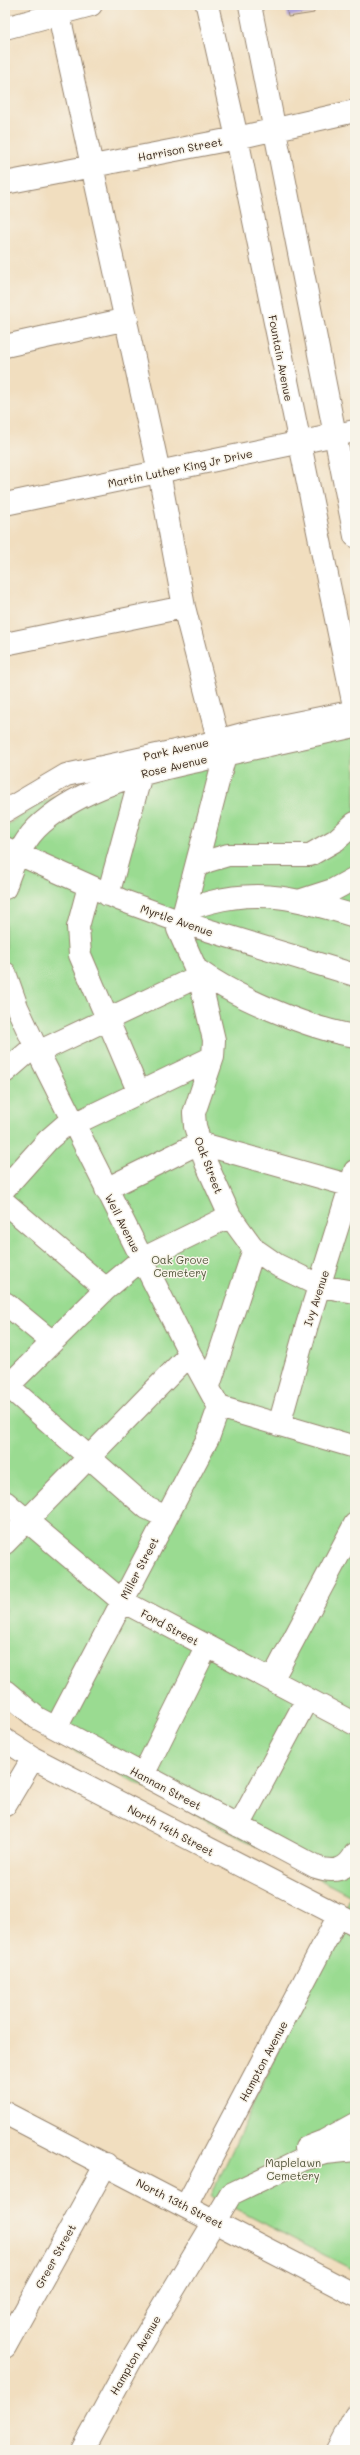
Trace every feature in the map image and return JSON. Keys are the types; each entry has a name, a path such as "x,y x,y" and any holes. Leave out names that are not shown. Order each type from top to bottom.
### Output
{"street":[{"path":"5,28 59,15 91,5"},
{"name":"Fountain Avenue","path":"207,5 237,138 355,711"},
{"path":"250,5 334,436 355,536"},
{"path":"59,15 94,166 159,472 184,607 222,747"},
{"name":"Harrison Street","path":"5,183 237,138 275,128 355,111"},
{"path":"5,346 126,319"},
{"name":"Martin Luther King Jr Drive","path":"5,504 355,431"},
{"path":"5,644 184,607"},
{"name":"Park Avenue","path":"5,811 66,776 198,746 222,747 355,711"},
{"name":"Rose Avenue","path":"12,850 40,824 78,797 108,784 222,747 355,726"},
{"name":"Oak Street","path":"222,747 196,867 178,929 197,972 214,1040 213,1057 194,1113 199,1142 230,1216 254,1249 277,1265 320,1286 355,1292"},
{"path":"139,1093 108,1018 88,977 78,948 78,927 98,890 141,774"},
{"path":"196,867 208,861 228,855 310,855 330,845 355,823"},
{"path":"5,888 12,850"},
{"name":"Myrtle Avenue","path":"12,850 98,890 355,975"},
{"path":"302,900 333,890 355,878"},
{"path":"182,919 197,907 226,898 268,895 302,900 355,916"},
{"path":"5,1072 36,1049 108,1018 197,972 226,988 270,1008 355,1036"},
{"name":"Weil Avenue","path":"5,973 17,1007 72,1122 190,1354 220,1406"},
{"path":"5,1188 48,1140 72,1122 139,1093 213,1057"},
{"path":"106,1189 199,1142 353,1181"},
{"name":"Ivy Avenue","path":"279,1424 353,1181"},
{"path":"7,1214 106,1289"},
{"path":"166,1517 147,1508 7,1388 52,1341 106,1289 142,1259 230,1216"},
{"path":"209,1386 254,1249"},
{"path":"5,1303 52,1341"},
{"path":"5,1542 190,1354"},
{"path":"220,1406 355,1447"},
{"name":"Miller Street","path":"56,1728 208,1438 220,1406"},
{"name":"Ford Street","path":"5,1502 122,1602 355,1724"},
{"path":"272,1680 355,1524"},
{"path":"142,1775 207,1646"},
{"name":"Hannan Street","path":"5,1691 37,1718 316,1867 333,1872 343,1868 355,1854"},
{"path":"239,1826 307,1699"},
{"name":"North 14th Street","path":"5,1740 33,1758 347,1920"},
{"path":"5,1806 33,1758"},
{"name":"Hampton Avenue","path":"186,2206 347,1920"},
{"name":"North 13th Street","path":"5,2112 355,2295"},
{"name":"Hampton Avenue","path":"82,2450 130,2362 231,2194 243,2177 265,2161 313,2146 355,2124"},
{"path":"231,2194 302,2160 325,2153 355,2150"},
{"name":"Greer Street","path":"5,2347 106,2164"},
{"path":"337,2450 355,2416"}],"green space":[{"name":"Oak Grove Cemetery","path":"355,718 355,2271 211,2196 351,1896 32,1728 5,1704 5,826 37,805 108,774"}],"building":[{"path":"286,5 313,5 314,13 288,17"}],"park label":[{"name":"Maplelawn Cemetery","path":"293,2168"}]}
